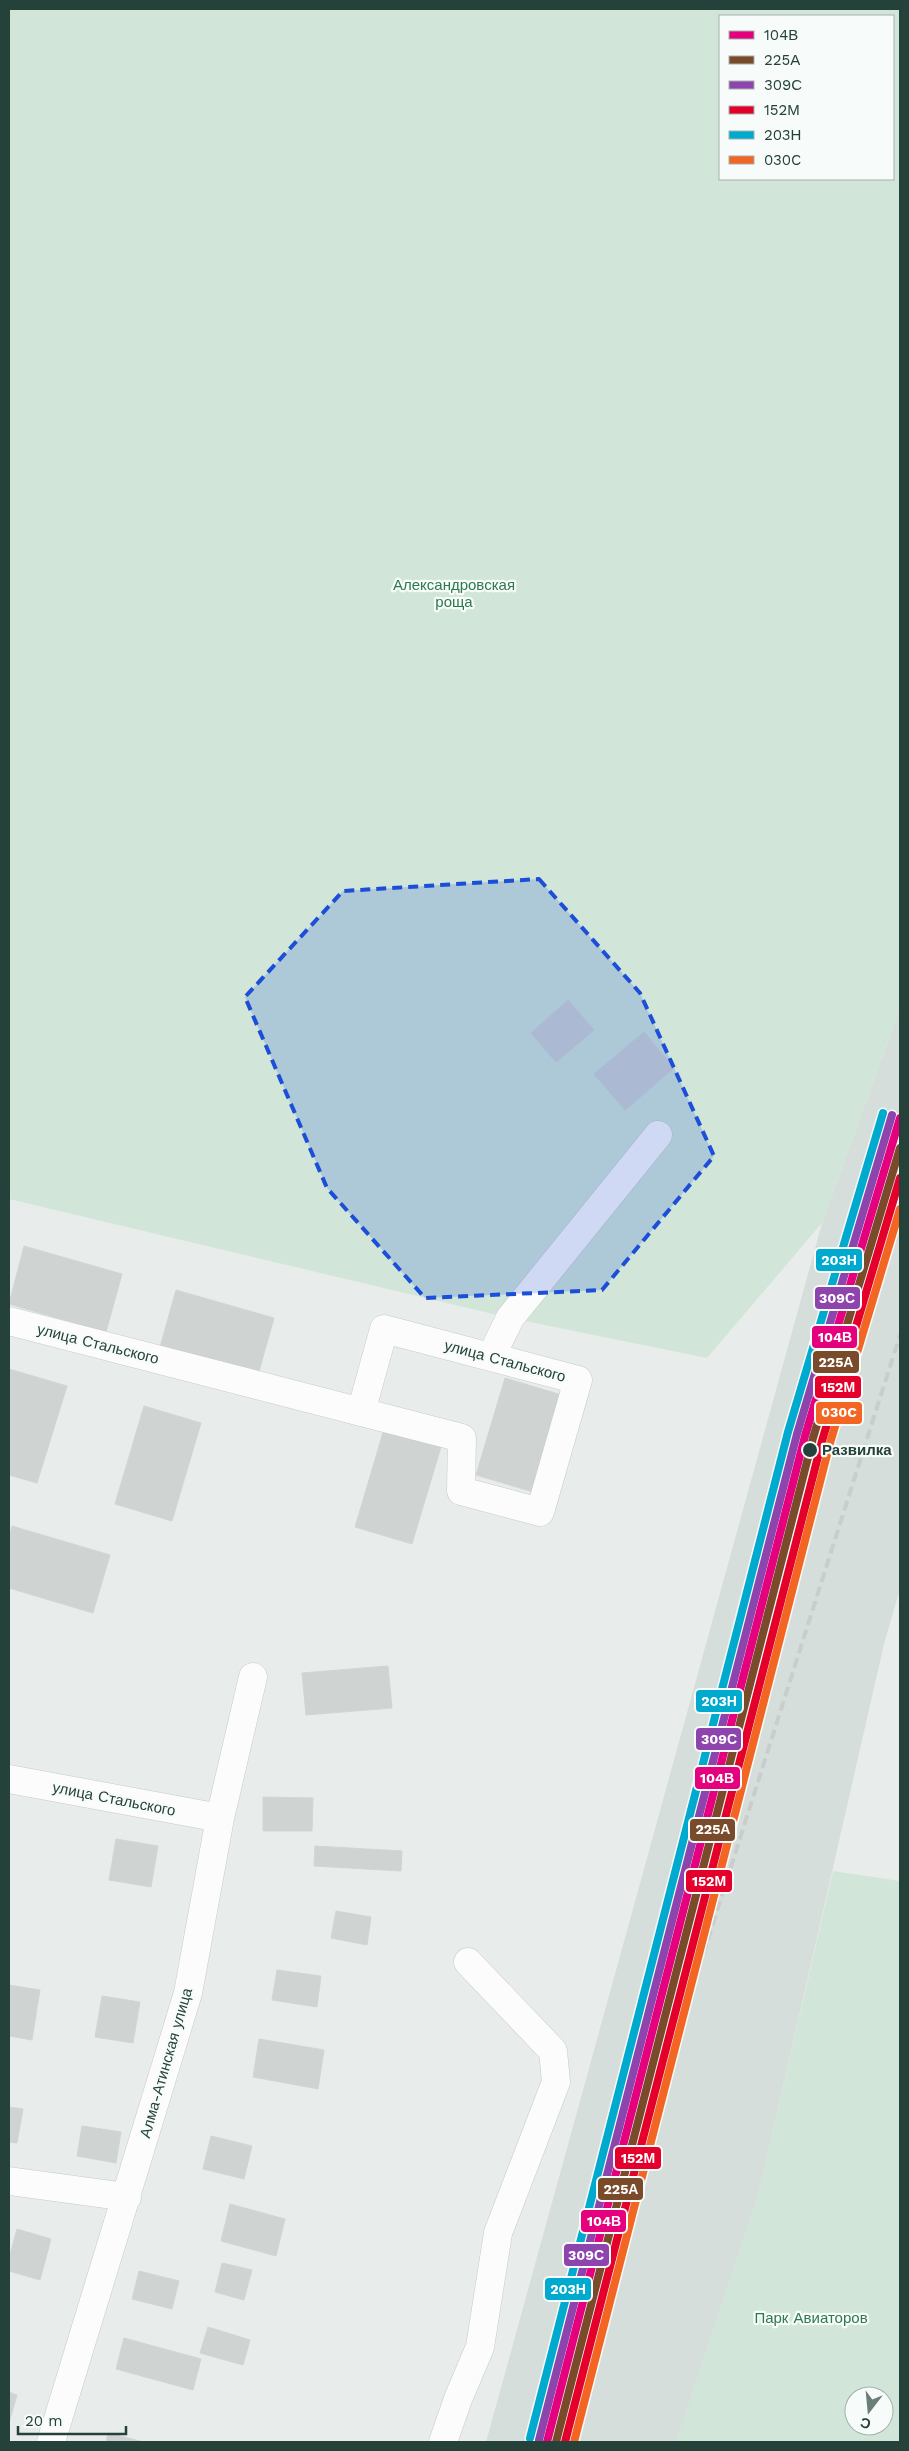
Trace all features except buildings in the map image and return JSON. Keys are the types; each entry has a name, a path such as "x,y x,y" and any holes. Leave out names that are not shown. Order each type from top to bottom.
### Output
{"street":[{"path":"491,1357 510,1318 658,1135"},
{"name":"улица Стальского","path":"9,1321 361,1412 462,1438 461,1491 540,1512 578,1380 384,1329 361,1412"},
{"name":"Алма-Атинская улица","path":"51,2442 188,1993 220,1818 253,1677"},
{"name":"улица Стальского","path":"9,1779 220,1818"},
{"path":"443,2442 458,2399 480,2347 498,2234 556,2082 553,2052 468,1962"},
{"path":"9,2181 127,2197"}],"highlighted area":[{"path":"539,879 640,993 714,1156 602,1290 425,1298 327,1188 245,997 343,891"}],"shaded area":[{"path":"900,1008 900,1589 884,1644 702,2442 486,2442 822,1223"}],"green space":[{"name":"Александровская роща","path":"9,9 900,9 900,1008 822,1223 707,1358 510,1318 9,1199"},
{"name":"Парк Авиаторов","path":"833,1871 900,1881 900,2442 676,2442 759,2191"}],"railway":[{"path":"667,2068 900,1335"}],"transit line":[{"name":"203Н","path":"530,2438 788,1432 883,1113"},
{"name":"309С","path":"539,2440 797,1434 892,1115"},
{"name":"104В","path":"547,2442 805,1436 900,1118"},
{"name":"225А","path":"556,2442 813,1438 900,1148"},
{"name":"152М","path":"565,2442 822,1441 900,1178"},
{"name":"030C","path":"574,2442 830,1443 900,1209"}],"place":[{"name":"Развилка","path":"810,1450"}]}
